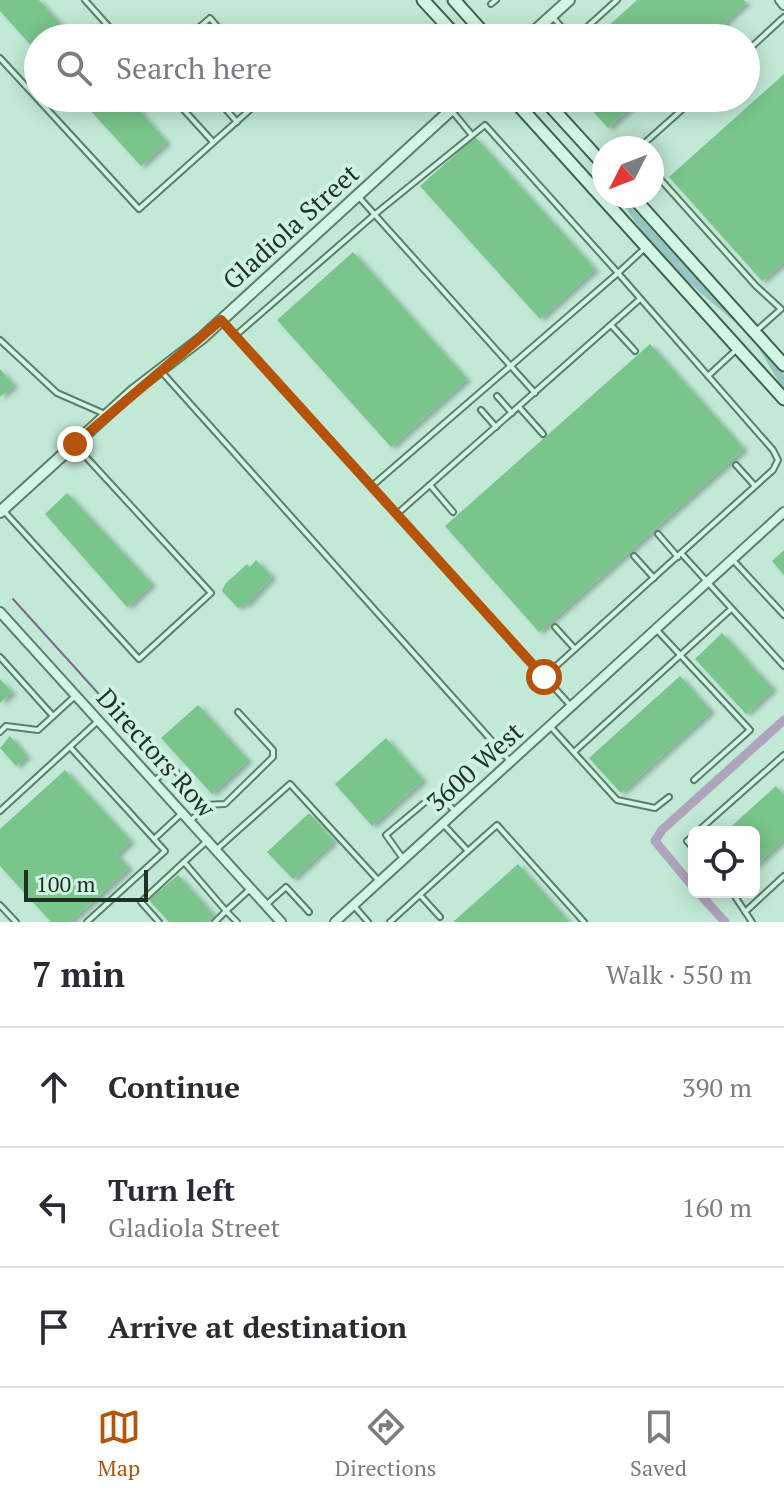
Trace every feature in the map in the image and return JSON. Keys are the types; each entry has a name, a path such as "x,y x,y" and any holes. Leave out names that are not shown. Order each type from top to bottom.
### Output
{"main road":[{"path":"423,0 445,24"},
{"path":"454,0 475,24"},
{"path":"525,112 592,187"},
{"path":"556,112 592,152"},
{"path":"612,208 784,399"},
{"path":"643,208 784,365"},
{"path":"739,347 755,332"}],"street":[{"path":"542,24 569,0"},
{"path":"780,0 784,5"},
{"name":"Gladiola Street","path":"1,511 107,415 221,320 451,112"},
{"name":"3600 West","path":"335,922 784,512"},
{"name":"Directors Row","path":"0,612 4,623 76,695 281,922"}],"lane":[{"path":"85,0 106,24"},
{"path":"589,24 617,0"},
{"path":"551,16 559,24"},
{"path":"760,39 784,17"},
{"path":"0,58 24,84"},
{"path":"50,112 139,209 248,112"},
{"path":"186,112 213,142"},
{"path":"228,112 237,122"},
{"path":"453,112 471,134"},
{"path":"652,136 679,112"},
{"path":"235,336 471,134 480,127 489,127 778,460 755,486 544,677"},
{"path":"664,183 756,286 783,308 755,332"},
{"path":"358,196 535,393"},
{"path":"372,486 647,246"},
{"path":"397,514 640,299"},
{"path":"221,320 571,707"},
{"path":"611,325 635,351"},
{"path":"0,340 57,393 107,415"},
{"path":"708,376 739,347"},
{"path":"160,370 510,762"},
{"path":"497,396 512,413"},
{"path":"519,407 543,434"},
{"path":"481,410 496,427"},
{"path":"1,511 139,659 211,593 75,444"},
{"path":"736,465 755,486"},
{"path":"430,485 453,512"},
{"path":"658,534 784,666"},
{"path":"634,556 654,578"},
{"path":"732,559 784,615"},
{"path":"574,752 731,609"},
{"path":"555,627 575,649"},
{"path":"656,629 750,730 694,780"},
{"path":"0,657 53,716"},
{"path":"0,732 6,726 38,730 76,695"},
{"path":"190,821 204,805 225,804 273,757 273,750 238,712"},
{"path":"0,811 99,720"},
{"path":"550,726 617,800 655,808 669,797"},
{"path":"70,747 165,851 87,922"},
{"path":"704,826 784,755"},
{"path":"777,761 784,769"},
{"path":"153,781 172,767 204,805"},
{"path":"216,850 290,784 380,882"},
{"path":"404,860 386,835 436,793 455,812"},
{"path":"154,839 182,813"},
{"path":"443,824 468,851"},
{"path":"390,922 497,825 584,922"},
{"path":"159,922 141,902 208,841"},
{"path":"184,862 237,922"},
{"path":"745,912 784,876"},
{"path":"266,905 286,887 309,912"},
{"path":"215,922 251,889"},
{"path":"420,895 440,917"},
{"path":"736,898 752,922"},
{"path":"0,905 16,922"},
{"path":"353,905 368,922"}],"shaded area":[{"path":"627,208 632,208 739,325 657,250"},
{"path":"758,347 784,374 784,391"}],"building":[{"path":"0,0 39,0 60,24 24,24 24,38 0,11"},
{"path":"637,0 744,0 746,3 723,24 610,24"},
{"path":"784,74 784,262 762,281 669,177 742,112 760,112 760,95"},
{"path":"92,112 140,112 167,142 141,166"},
{"path":"594,112 626,112 608,128"},
{"path":"475,137 595,269 540,319 420,186"},
{"path":"353,252 467,379 391,447 277,320"},
{"path":"650,344 744,449 539,632 445,526"},
{"path":"0,369 14,385 0,397"},
{"path":"67,493 152,584 127,607 45,514"},
{"path":"784,550 784,575 772,561"},
{"path":"256,560 272,577 246,605 244,603 238,608 222,591 225,584"},
{"path":"722,633 773,689 746,714 695,659"},
{"path":"680,676 711,711 621,793 589,758"},
{"path":"0,679 12,692 0,703"},
{"path":"198,705 248,760 212,794 161,738"},
{"path":"10,736 27,756 16,766 0,748"},
{"path":"386,738 423,780 372,826 335,784"},
{"path":"65,770 131,841 117,854 129,868 70,922 51,922 0,866 0,829"},
{"path":"776,786 784,795 784,839 760,861 760,826 732,826"},
{"path":"309,813 334,841 293,879 267,852"},
{"path":"518,864 569,922 453,922"},
{"path":"178,875 213,914 204,922 169,922 149,900"}],"waterway":[{"path":"13,599 144,744"},
{"path":"688,881 655,841 662,830 784,720"},
{"path":"703,898 725,922"}],"route":[{"path":"75,444 133,391 221,320 544,677"}]}
